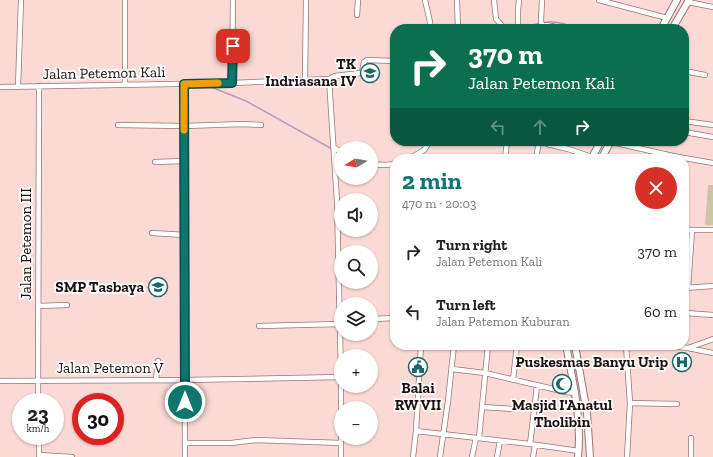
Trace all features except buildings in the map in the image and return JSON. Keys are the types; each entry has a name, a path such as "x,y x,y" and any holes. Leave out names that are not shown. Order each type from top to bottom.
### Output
{"main road":[{"path":"664,24 677,0"},
{"path":"675,24 689,1"},
{"path":"567,350 576,393 579,422 578,454"},
{"path":"576,350 587,413 590,457"}],"street":[{"path":"18,87 21,0"},
{"path":"125,0 125,84"},
{"path":"232,83 233,0"},
{"path":"305,80 306,0"},
{"path":"357,15 358,0"},
{"path":"425,0 431,24"},
{"path":"457,0 458,24"},
{"path":"494,0 496,18 501,24"},
{"path":"518,24 519,0"},
{"path":"542,0 542,24"},
{"path":"599,0 667,18"},
{"path":"689,1 713,7"},
{"name":"Jalan Petemon Kali","path":"0,87 39,88 125,84 184,85 329,79 335,76 360,73 362,72 364,62 367,60 390,61"},
{"path":"689,72 705,75"},
{"path":"329,79 337,201 339,297"},
{"path":"184,85 185,457"},
{"name":"Jalan Petemon III","path":"38,393 39,88"},
{"path":"689,122 713,125"},
{"path":"118,125 261,125"},
{"path":"689,133 713,137"},
{"path":"418,154 427,146"},
{"path":"555,146 581,154"},
{"path":"628,146 664,154"},
{"path":"689,159 713,163"},
{"path":"155,162 184,161"},
{"path":"378,165 390,164"},
{"path":"689,259 692,230 713,230"},
{"path":"152,233 185,235"},
{"path":"689,288 713,286"},
{"path":"38,306 67,305"},
{"path":"689,313 713,315"},
{"path":"378,319 390,318"},
{"path":"258,326 334,322"},
{"path":"689,348 713,339"},
{"path":"689,348 713,352"},
{"path":"412,457 416,431 421,350"},
{"path":"440,457 454,350"},
{"path":"472,457 482,407 487,350"},
{"path":"513,380 516,350"},
{"path":"626,350 630,403 627,457"},
{"path":"156,380 158,361"},
{"path":"452,369 485,373 537,386 576,393"},
{"name":"Jalan Petemon V","path":"0,381 334,377"},
{"path":"532,457 537,386"},
{"path":"630,403 677,404"},
{"path":"482,407 512,409"},
{"path":"416,431 532,444 578,454"},
{"path":"690,457 691,438"},
{"path":"185,443 217,443 256,440 334,443"},
{"path":"497,457 500,441"},
{"path":"39,445 39,456 72,457"},
{"path":"341,445 341,457"}],"shaded area":[{"path":"708,185 713,185 713,225 705,225"}],"waterway":[{"path":"536,24 543,22 556,22 563,24"},
{"path":"206,85 246,101 332,149"},
{"path":"160,86 180,86"},
{"path":"112,87 120,87"},
{"path":"0,89 8,89"},
{"path":"424,152 429,146"}],"slow traffic":[{"path":"184,130 184,84 218,83"}],"place":[{"name":"TK Indriasana IV","path":"370,73"},
{"name":"SMP Tasbaya","path":"158,287"},
{"name":"Puskesmas Banyu Urip","path":"682,362"},
{"name":"Balai RW VII","path":"418,367"},
{"name":"Masjid I'Anatul Tholibin","path":"562,384"}],"route":[{"path":"185,402 184,84 232,83 233,46"}]}
